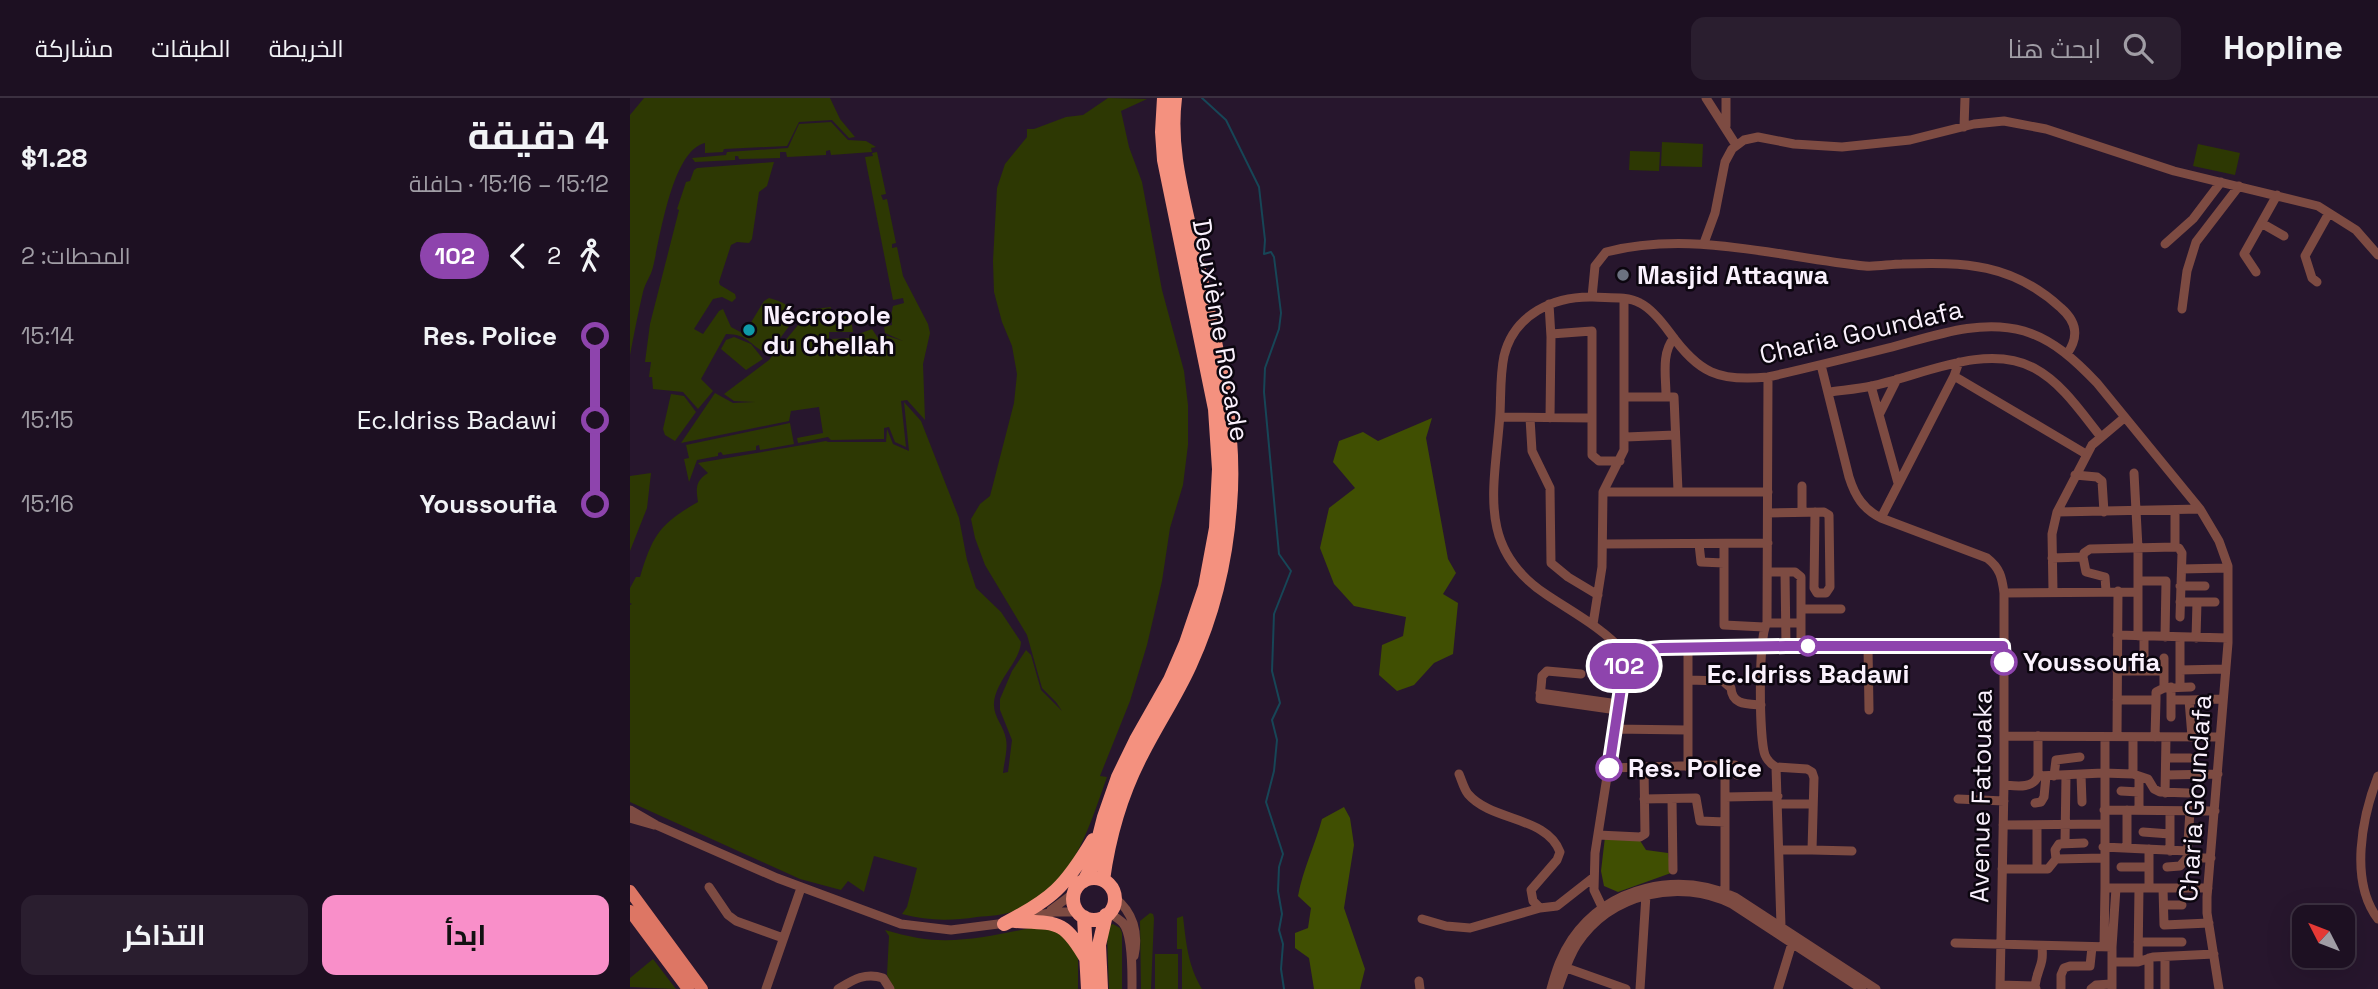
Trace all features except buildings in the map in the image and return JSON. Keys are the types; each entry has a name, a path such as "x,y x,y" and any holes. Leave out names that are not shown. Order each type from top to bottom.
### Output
{"highway":[{"name":"Deuxième Rocade","path":"1084,881 1123,765 1170,680 1193,625 1209,567 1218,508 1219,459 1215,409 1164,160 1164,98"},
{"name":"Deuxième Rocade","path":"1103,880 1111,835 1125,790 1181,683 1206,626 1222,566 1230,515 1232,463 1229,422 1223,381 1177,169 1173,131 1175,98"},
{"path":"1009,922 1038,906 1056,892 1079,863 1102,823"},
{"path":"1088,989 1082,914 1074,901 1074,893 1084,881 1091,878 1103,880 1112,887 1115,898 1099,946 1101,989"},
{"path":"1082,914 1096,919 1108,914"},
{"path":"1009,922 1052,923 1063,927 1075,939 1087,960"}],"main road":[{"path":"630,891 702,989"},
{"path":"630,911 688,989"}],"street":[{"path":"1706,98 1736,145"},
{"path":"1726,98 1726,128"},
{"path":"1964,127 1965,98"},
{"path":"1704,243 1716,213 1725,162 1736,145 1744,139 1758,137 1842,147 1917,139 1996,121 2028,125 2148,163 2318,206 2356,230 2378,255"},
{"path":"2165,244 2193,219 2221,182"},
{"path":"2182,309 2186,271 2196,242 2239,186"},
{"path":"2256,272 2244,254 2277,195"},
{"path":"2317,282 2312,278 2305,256 2329,213"},
{"path":"2263,224 2284,236"},
{"path":"1592,297 1595,266 1606,252 1639,247 1704,243 1871,266 1983,266 2000,270 2032,286 2069,315 2075,327 2076,338 2067,354"},
{"name":"Charia Goundafa","path":"1623,652 1593,624 1531,584 1518,572 1499,540 1494,514 1502,369 1510,340 1528,317 1563,299 1592,297 1633,300 1648,308 1692,359 1717,376 1738,380 1768,377 1944,334 1989,326 2025,331 2049,342 2067,354 2096,383 2200,509 2220,541 2228,568 2228,638 2208,888 2209,923 2219,989"},
{"path":"1593,624 1603,544 1603,492 1623,454 1626,437 1624,299"},
{"path":"1549,304 1550,418"},
{"path":"1551,334 1592,331 1594,458 1599,461 1620,461"},
{"path":"1666,396 1666,354 1668,345 1674,338"},
{"path":"1829,392 1871,386 1959,362 2011,359 2033,367 2055,383 2101,436"},
{"path":"1881,518 1959,362"},
{"name":"Avenue Fatouaka","path":"1821,365 1855,494 1871,513 1987,558 1999,569 2004,593 2004,801 2000,987"},
{"path":"1954,376 2086,454"},
{"path":"1768,377 1769,543 1761,705 1764,751 1776,767 1781,926"},
{"path":"1879,415 1897,379"},
{"path":"1871,386 1898,483"},
{"path":"1625,397 1674,397 1678,491"},
{"path":"1500,417 1592,418"},
{"path":"1530,418 1532,451 1550,488 1551,563 1598,595"},
{"path":"2053,591 2052,534 2057,512 2086,454 2101,436 2124,418"},
{"path":"1626,437 1675,435"},
{"path":"2134,473 2138,548 2137,592 2144,670"},
{"path":"2075,475 2097,477 2102,481 2104,512"},
{"path":"1802,486 1802,512"},
{"path":"1603,492 1768,492"},
{"path":"2057,512 2200,509"},
{"path":"2175,510 2175,547"},
{"path":"1768,513 1802,512 1815,512 1826,512 1830,518 1830,587 1826,593 1817,593 1814,588 1815,512"},
{"path":"1603,544 1769,543"},
{"path":"1699,544 1701,562 1724,564"},
{"path":"1724,544 1724,625 1801,623"},
{"path":"2106,591 2105,576 2086,572 2083,557 2090,549 2175,547 2182,551 2180,617"},
{"path":"2052,558 2083,557"},
{"path":"2182,569 2228,568"},
{"path":"1768,572 1797,573 1801,577 1801,646"},
{"path":"1785,572 1786,646"},
{"path":"2138,581 2205,586"},
{"path":"2165,637 2166,581"},
{"path":"2117,736 2118,591"},
{"path":"2004,593 2137,592"},
{"path":"2180,602 2215,602"},
{"path":"2196,638 2197,602"},
{"path":"1801,609 1841,609"},
{"path":"2117,635 2228,638"},
{"path":"2171,717 2172,687 2180,670 2180,638"},
{"path":"1604,911 1594,890 1594,877 1623,675 1623,652 1786,646 2003,646"},
{"path":"1868,647 1869,710"},
{"path":"1688,649 1688,767"},
{"path":"2164,658 2163,671 2172,687"},
{"path":"2180,670 2225,669"},
{"path":"1581,674 1547,671 1542,676 1541,697 1617,707"},
{"path":"2117,671 2163,671"},
{"path":"1688,680 1724,681 1737,701 1761,705"},
{"path":"2170,851 2172,811 2156,692 2172,687 2191,687"},
{"path":"2171,700 2222,699"},
{"path":"2117,700 2156,700"},
{"path":"2189,700 2192,737"},
{"path":"1614,729 1687,730"},
{"path":"2004,736 2220,737"},
{"path":"2035,803 2043,799 2046,776 2038,736"},
{"path":"2091,989 2096,985 2111,986 2112,962 2108,947 2103,847 2105,737"},
{"path":"2133,737 2139,810"},
{"path":"2046,776 2056,760 2080,757"},
{"path":"2166,758 2190,758"},
{"path":"1609,768 1735,765 1737,775"},
{"path":"1724,767 1725,897"},
{"path":"1776,767 1807,769 1812,772 1812,850"},
{"path":"1598,835 1643,837 1644,768"},
{"path":"2004,786 2030,785 2046,776 2103,773 2136,776 2148,779 2154,789 2169,793 2188,793"},
{"path":"1459,774 1467,793 1479,803 1542,831 1556,842 1560,852 1558,860 1531,890 1533,901 1540,908"},
{"path":"2166,775 2218,774"},
{"path":"2065,843 2066,775"},
{"path":"2081,775 2082,802"},
{"path":"2378,776 2368,800 2361,849 2366,890 2378,919"},
{"path":"2121,792 2139,792"},
{"path":"1725,797 1813,804"},
{"path":"1644,799 1696,798 1700,821 1725,822"},
{"path":"1672,799 1673,870"},
{"path":"1958,799 2004,801"},
{"path":"630,810 656,825 801,888 878,917 914,927 951,930 1009,922 1046,913 1082,914"},
{"path":"2105,810 2215,811"},
{"path":"2127,810 2127,848"},
{"path":"2167,867 2180,866 2187,854 2190,811"},
{"path":"630,818 656,825"},
{"path":"2003,825 2104,824"},
{"path":"2037,825 2037,869"},
{"path":"2143,832 2170,834"},
{"path":"2002,869 2048,869 2056,859 2057,846 2084,843"},
{"path":"2103,847 2170,851 2211,858"},
{"path":"2138,962 2138,942 2150,849"},
{"path":"1779,850 1852,851"},
{"path":"2056,859 2104,858"},
{"path":"2121,867 2149,867"},
{"path":"1422,919 1446,926 1470,928 1540,908 1558,906 1594,877"},
{"path":"1551,989 1562,966 1578,943 1618,898 1654,886 1693,885 1744,902 1781,926 1794,939 1862,989"},
{"path":"709,887 728,915 736,921 783,939"},
{"path":"766,989 801,888"},
{"path":"2105,888 2208,888"},
{"path":"2108,947 2116,888"},
{"path":"2163,888 2164,942"},
{"path":"1604,911 1646,895 1677,891 1725,897 1876,989"},
{"path":"1046,913 1074,893"},
{"path":"1640,989 1646,895"},
{"path":"1115,898 1126,909 1134,924 1135,949 1132,961"},
{"path":"2164,905 2182,905"},
{"path":"1108,914 1125,926 1132,961 1132,989"},
{"path":"2164,925 2209,923"},
{"path":"1778,989 1794,939"},
{"path":"2138,942 2182,942"},
{"path":"1955,943 2108,947"},
{"path":"2000,987 2035,987 2036,975 2043,961 2042,947"},
{"path":"2061,989 2064,968 2070,965 2090,965 2092,947"},
{"path":"2112,962 2214,954"},
{"path":"2165,957 2165,989"},
{"path":"2149,958 2149,989"},
{"path":"1562,966 1602,986 1626,989"},
{"path":"1558,989 1562,966"},
{"path":"838,989 856,979 870,976 883,978 890,989"}],"green space":[{"path":"644,98 830,98 840,119 855,137 849,138 832,120 799,122 787,146 724,149 723,152 705,153 705,143 694,149 684,161 669,197 653,267 643,292 630,355 630,115"},
{"path":"1108,98 1147,99 1121,111 1129,147 1142,182 1162,290 1184,371 1188,405 1188,445 1183,485 1170,528 1162,581 1147,645 1130,701 1100,776 1107,777 1093,817 1064,873 1035,901 1015,911 958,919 921,918 902,914 907,907 917,868 874,856 864,892 848,881 841,890 800,879 630,802 630,588 636,577 640,577 649,550 666,524 698,502 697,486 708,473 698,463 826,441 886,442 887,429 893,444 909,451 904,402 921,421 959,518 967,560 976,588 1001,612 1021,642 1017,657 999,687 994,703 995,713 1006,739 1003,773 1008,772 1012,740 1000,710 1000,699 1012,671 1026,650 1031,655 1041,690 1062,711 1042,688 1027,635 985,565 971,519 980,504 990,496 1014,403 1017,374 1012,346 994,292 997,188 1005,164 1027,137 1027,129 1066,117 1083,115"},
{"path":"831,122 848,140 866,141 876,147 871,148 872,152 831,155 830,150 826,151 826,155 787,157 786,152 780,152 780,158 739,159 735,156 735,160 695,162 692,158 726,155 727,152 788,148 799,124"},
{"path":"1662,142 1703,144 1702,167 1661,166"},
{"path":"2198,144 2240,153 2235,175 2193,166"},
{"path":"1630,151 1660,152 1659,171 1629,170"},
{"path":"877,152 886,194 881,195 883,200 887,199 896,243 892,244 892,248 897,247 903,276 930,333 923,364 925,420 907,400 901,401 906,447 895,442 889,427 884,428 884,439 831,440 828,437 798,443 797,438 823,433 819,407 791,411 789,421 681,443 715,393 733,403 755,402 734,401 724,394 769,360 814,309 831,307 830,312 835,313 836,309 851,319 853,332 829,332 829,339 853,338 856,346 856,335 872,329 880,341 886,340 885,335 903,341 885,333 884,327 892,325 893,306 904,303 903,298 893,300 865,157 873,156 872,153"},
{"path":"774,162 767,186 759,192 752,239 749,243 737,242 731,245 719,282 735,294 736,298 732,302 722,297 713,299 694,329 703,334 723,309 731,327 744,334 764,301 769,298 786,305 791,311 793,321 772,349 765,352 740,336 726,334 701,379 713,391 698,409 683,392 653,389 652,377 649,377 651,362 645,362 650,324 679,210 677,209 686,182 690,181 697,168"},
{"path":"734,337 751,344 763,359 746,370 721,349 726,340"},
{"path":"671,394 684,396 696,412 675,441 665,435 663,429"},
{"path":"1432,418 1426,438 1448,559 1456,573 1443,594 1458,603 1453,654 1434,663 1414,685 1397,691 1379,675 1382,645 1403,636 1406,617 1354,606 1334,584 1320,548 1329,508 1355,488 1333,462 1339,441 1363,432 1378,441"},
{"path":"790,423 794,444 760,450 759,445 756,450 723,455 721,452 718,456 697,460 689,482 684,459 689,458 686,445"},
{"path":"651,473 647,508 630,551 630,476"},
{"path":"1344,807 1350,818 1354,845 1344,908 1365,969 1360,989 1314,989 1309,958 1295,948 1295,933 1308,928 1311,908 1298,896 1322,819"},
{"path":"1605,837 1639,839 1646,850 1668,853 1671,873 1618,892 1604,886 1601,871"},
{"path":"1150,913 1154,918 1151,989 1141,989 1140,921"},
{"path":"1183,916 1191,963 1202,989 1182,989 1182,949 1177,949 1177,918"},
{"path":"1113,924 1120,928 1122,933 1122,989 1109,989 1107,934"},
{"path":"1040,926 1054,928 1078,949 1078,989 894,989 887,975 889,936 885,930 918,938 948,940 979,938"},
{"path":"1155,954 1178,954 1178,989 1155,989"},
{"path":"653,959 676,989 630,987 630,978"}],"waterway":[{"path":"1202,98 1226,120 1259,187 1264,254 1271,252 1274,257 1281,313 1279,329 1265,368 1264,392 1279,554 1291,571 1274,614 1272,671 1280,703 1272,720 1277,740 1274,771 1266,802 1283,854 1279,867 1278,891 1282,914 1279,930 1283,944 1281,969 1284,989"}],"bus line":[{"name":"102","path":"1609,768 1623,675 1623,652 1661,648 1786,646 2003,646 2004,662"}],"place":[{"name":"Masjid Attaqwa","path":"1623,275"},
{"name":"Nécropole du Chellah","path":"749,330"},
{"name":"Ec.Idriss Badawi","path":"1808,646"},
{"name":"Youssoufia","path":"2004,662"},
{"name":"Res. Police","path":"1609,768"}]}
